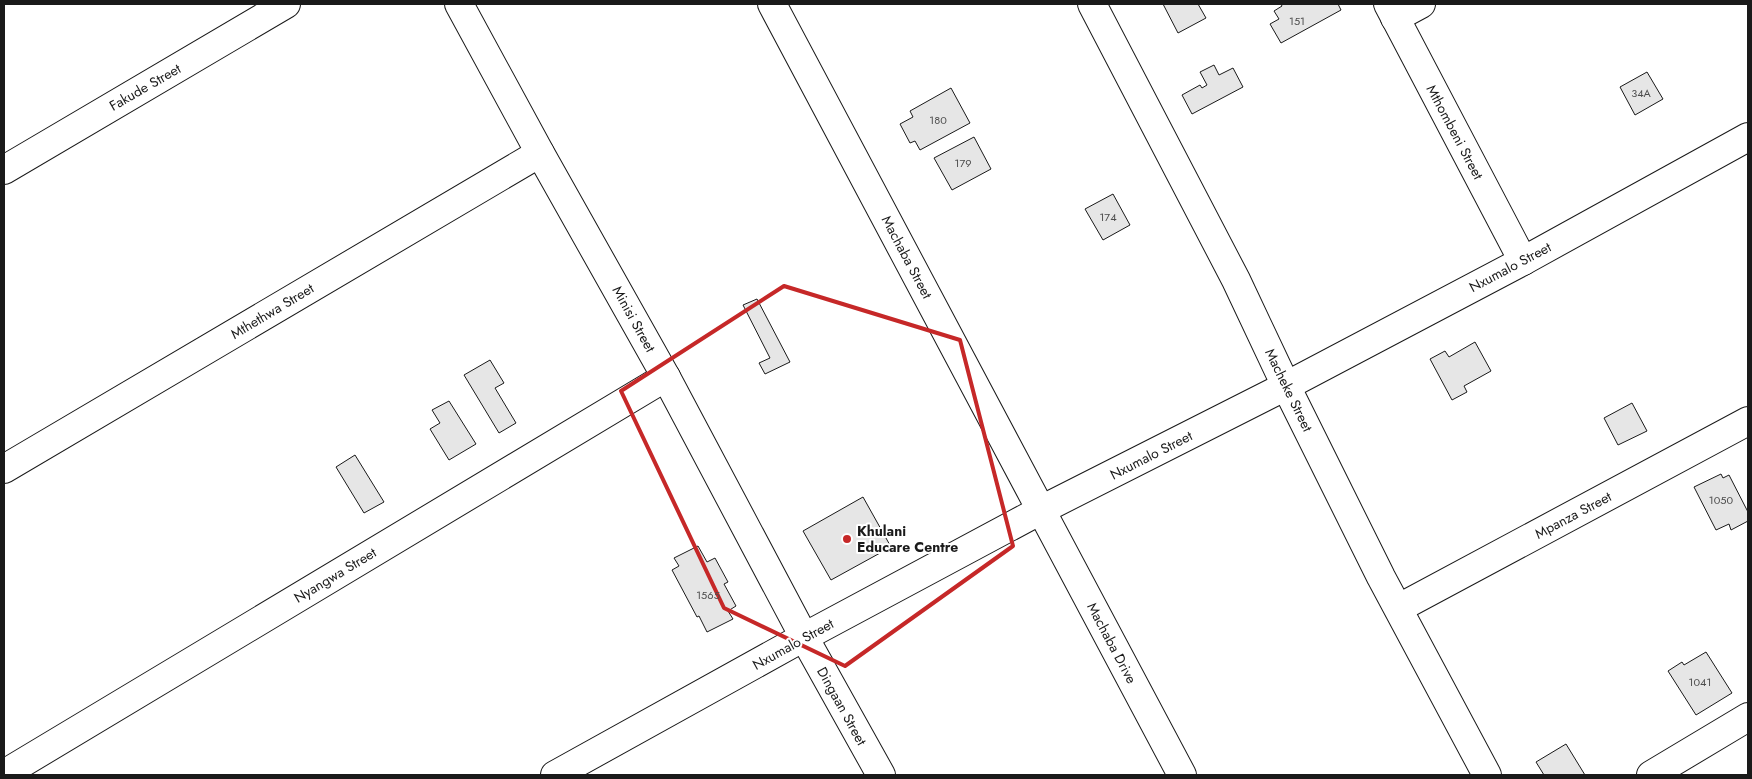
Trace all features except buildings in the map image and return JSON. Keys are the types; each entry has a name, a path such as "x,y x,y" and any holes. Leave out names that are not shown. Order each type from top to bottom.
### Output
{"street":[{"name":"Fakude Street","path":"4,170 286,4"},
{"name":"Minisi Street","path":"459,4 666,377 804,637"},
{"name":"Machaba Street","path":"772,4 1041,510"},
{"name":"Macheke Street","path":"1092,4 1236,280 1381,578 1488,775"},
{"path":"1392,11 1421,4"},
{"name":"Mthombeni Street","path":"1392,11 1522,261"},
{"name":"Nxumalo Street","path":"555,775 804,637 1041,510 1286,386 1748,138"},
{"name":"Mthethwa Street","path":"4,469 540,153"},
{"name":"Nyangwa Street","path":"4,774 666,377"},
{"name":"Mpanza Street","path":"1398,608 1748,421"},
{"name":"Machaba Drive","path":"1041,510 1182,775"},
{"name":"Dingaan Street","path":"804,637 881,775"},
{"path":"1651,775 1748,717"}],"highlighted area":[{"path":"784,286 960,340 1013,546 845,666 724,608 621,391"}],"place":[{"name":"Khulani Educare Centre","path":"847,539"}]}
